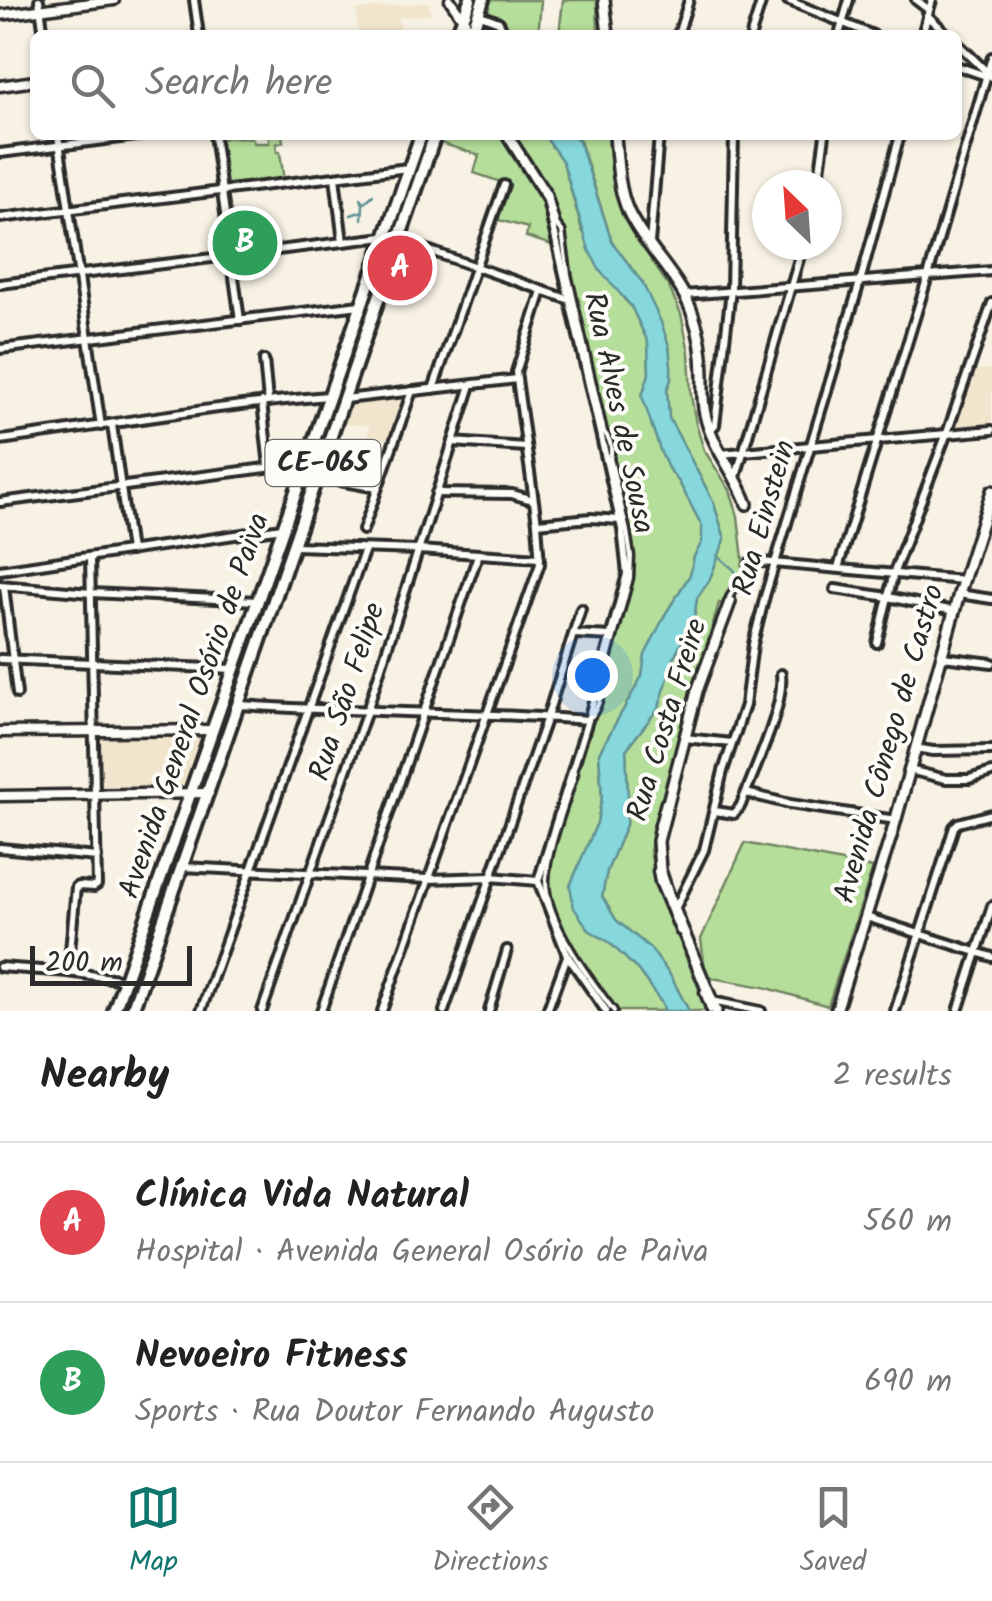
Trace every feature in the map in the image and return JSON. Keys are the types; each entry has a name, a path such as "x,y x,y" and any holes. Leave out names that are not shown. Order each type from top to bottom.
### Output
{"main road":[{"path":"458,30 470,0"},
{"path":"473,30 483,0"},
{"path":"604,0 607,30"},
{"name":"Avenida General Osório de Paiva","path":"114,1011 418,140"},
{"name":"Avenida General Osório de Paiva","path":"132,1011 433,140"},
{"path":"616,140 627,208 692,312 710,430 747,504"},
{"path":"324,410 329,420 339,416"},
{"path":"310,449 320,444 327,451"},
{"name":"Avenida Cônego de Castro","path":"836,1011 992,491"},
{"name":"Rua Costa Freire","path":"713,1008 660,870 658,841 704,668 730,602"}],"street":[{"path":"0,14 39,5 114,0"},
{"path":"194,0 198,30"},
{"path":"450,0 470,30"},
{"path":"680,30 689,0"},
{"path":"753,30 762,0"},
{"path":"787,0 860,30"},
{"path":"841,30 850,0"},
{"path":"916,0 944,30"},
{"path":"923,30 932,0"},
{"path":"39,5 43,30"},
{"path":"478,14 499,22 503,30"},
{"path":"962,48 988,75"},
{"path":"838,568 992,57"},
{"path":"962,67 988,75"},
{"path":"0,86 30,83"},
{"path":"59,140 102,426"},
{"path":"0,153 89,140"},
{"path":"215,140 240,320"},
{"name":"Rua Alves de Sousa","path":"511,140 547,200 620,520 627,574 588,720 538,881"},
{"path":"512,140 546,189 556,226 562,231 604,432 610,438 610,458 631,556 628,592 600,685 602,695 590,720 551,852 546,883 552,909 570,947 614,1011"},
{"path":"650,245 659,140"},
{"path":"710,430 714,425 731,290 734,140"},
{"path":"820,170 824,140"},
{"name":"Rua Einstein","path":"675,911 704,850 745,705 762,611 899,140"},
{"path":"0,218 408,168"},
{"path":"334,177 343,242"},
{"path":"432,389 504,186"},
{"path":"0,284 384,237"},
{"path":"399,240 570,300"},
{"path":"736,477 799,260"},
{"path":"684,295 992,271"},
{"path":"382,1011 540,558 516,372 542,291"},
{"path":"877,643 894,572 992,303"},
{"path":"0,348 360,305"},
{"path":"264,360 270,467"},
{"path":"345,399 517,379"},
{"name":"Rua São Felipe","path":"262,1011 368,711 472,384"},
{"path":"363,530 412,391"},
{"path":"0,440 265,401 328,396"},
{"path":"112,425 130,551"},
{"path":"720,454 992,430"},
{"path":"452,442 526,447"},
{"path":"0,502 306,462"},
{"path":"318,477 377,488"},
{"path":"436,493 512,494 534,500"},
{"path":"537,522 620,520"},
{"path":"0,570 283,528"},
{"path":"979,528 992,530"},
{"path":"294,546 540,558"},
{"path":"201,1011 365,549"},
{"path":"320,1011 478,555"},
{"path":"68,972 76,886 97,886 90,557"},
{"path":"751,561 963,580"},
{"path":"738,582 701,667 658,820 656,867 658,882 713,1008 761,1011"},
{"path":"17,694 2,586 258,601"},
{"path":"835,589 954,611"},
{"path":"959,594 992,599"},
{"path":"444,1011 581,609"},
{"path":"574,634 611,636"},
{"path":"943,657 992,664"},
{"path":"0,659 234,669"},
{"path":"715,811 736,813 746,793 777,712 781,674"},
{"path":"240,705 588,720"},
{"path":"0,732 211,730"},
{"path":"684,738 732,743"},
{"path":"915,748 992,750"},
{"path":"909,770 970,779 992,772"},
{"path":"0,796 209,793"},
{"path":"746,793 790,804 896,820"},
{"path":"895,1011 956,824 992,814"},
{"path":"0,848 97,858"},
{"path":"182,867 428,879 490,876 538,881 568,955 602,1009"},
{"path":"958,1011 992,906"},
{"path":"866,917 992,957"},
{"path":"489,1011 508,950"},
{"path":"546,1011 568,955"},
{"path":"0,967 126,980"}],"shaded area":[{"path":"429,2 431,14 399,18 400,30 358,30 356,10"},
{"path":"992,369 992,425 955,428 974,371"},
{"path":"411,394 396,439 367,437 369,425 340,424 348,401"},
{"path":"99,735 201,737 184,788 100,790"}],"green space":[{"path":"489,0 541,0 536,30 508,30 505,22 485,10"},
{"path":"563,0 597,0 598,30 560,30"},
{"path":"283,140 276,144 284,181 224,189 217,142"},
{"path":"423,140 429,142 332,418 327,412"},
{"path":"506,140 543,196 555,246 526,237 528,228 495,219 507,184 474,173 479,155 437,142"},
{"path":"512,140 548,140 563,162 582,230 631,306 648,342 649,374 642,396 668,468 702,526 702,542 690,575 666,613 646,655 642,676 599,753 602,797 597,823 570,886 589,930 609,942 638,970 665,1011 609,1011 570,954 541,882 629,562 551,206"},
{"path":"609,140 614,189 630,228 668,285 681,314 696,424 704,450 730,490 738,516 742,572 724,604 719,603 657,815 650,852 659,890 708,1011 689,1011 650,948 616,920 602,896 607,871 626,825 626,750 659,707 675,655 694,619 697,598 709,581 725,539 713,501 669,418 669,346 642,282 612,242 580,141"},
{"path":"745,843 873,868 828,1006 764,987 706,977 701,939"}],"water":[{"path":"548,140 579,141 612,242 642,282 661,322 671,366 667,390 669,418 713,501 725,539 709,581 697,598 694,619 675,655 659,707 626,750 626,825 607,871 602,896 616,920 650,948 689,1011 665,1011 638,970 609,942 589,930 574,908 570,886 597,823 602,797 599,753 642,676 645,655 666,613 690,575 702,542 702,526 661,453 642,396 649,374 648,342 631,306 600,271 589,250 563,162"}],"waterway":[{"path":"361,199 363,204 373,195"},
{"path":"362,219 363,205"},
{"path":"351,215 363,211"},
{"path":"717,555 746,586"}],"place":[{"name":"Nevoeiro Fitness","path":"245,243"},
{"name":"Clínica Vida Natural","path":"400,268"}]}
